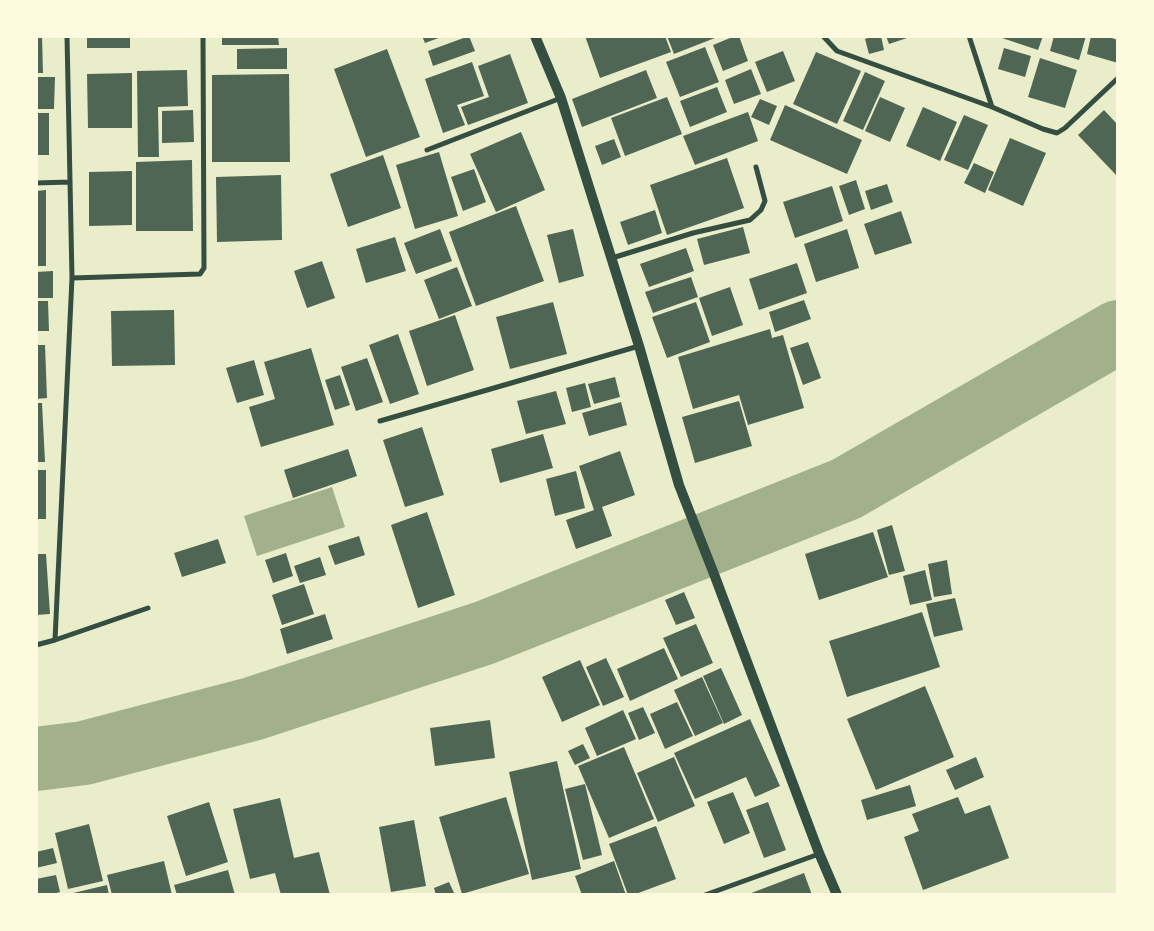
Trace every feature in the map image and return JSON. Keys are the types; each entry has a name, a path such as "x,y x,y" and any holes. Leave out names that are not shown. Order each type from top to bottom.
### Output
{"main road":[{"path":"535,36 561,98 639,346 679,485 837,895"}],"street":[{"path":"55,640 72,278 67,36"},
{"path":"72,278 200,274 204,268 203,36"},
{"path":"822,36 836,51 992,107 1043,129 1057,132 1065,128 1118,78"},
{"path":"969,36 992,107"},
{"path":"427,150 561,98"},
{"path":"612,258 693,233 750,220 761,210 765,201 756,167"},
{"path":"36,183 70,182"},
{"path":"380,421 639,346"},
{"path":"36,645 148,608"},
{"path":"705,895 820,853"}],"shaded area":[{"path":"332,487 345,527 257,556 244,516"}],"building":[{"path":"36,36 42,36 43,73 36,73"},
{"path":"87,36 130,36 130,48 87,48"},
{"path":"222,36 278,36 279,45 222,45"},
{"path":"422,36 444,36 425,43"},
{"path":"469,36 475,51 433,66 428,51"},
{"path":"585,36 665,36 671,52 600,78"},
{"path":"667,36 720,36 674,54"},
{"path":"739,36 748,61 723,71 713,45"},
{"path":"881,36 884,50 869,54 865,39"},
{"path":"886,36 910,36 910,37 889,44"},
{"path":"996,36 1043,36 1038,50"},
{"path":"1054,36 1086,36 1079,60 1050,51"},
{"path":"1091,36 1105,36 1118,40 1118,63 1087,54"},
{"path":"705,47 719,82 680,97 666,62"},
{"path":"287,48 287,69 237,69 237,49"},
{"path":"1004,48 1031,56 1025,77 998,69"},
{"path":"387,49 420,137 366,157 334,69"},
{"path":"783,51 795,81 767,92 755,62"},
{"path":"816,52 861,71 837,124 793,104"},
{"path":"510,54 528,103 468,125 461,107 489,97 478,66"},
{"path":"1040,58 1077,70 1065,108 1028,97"},
{"path":"472,62 484,96 457,105 465,125 443,133 425,79"},
{"path":"751,69 761,94 734,104 725,80"},
{"path":"187,70 188,106 158,107 159,157 138,157 137,71"},
{"path":"646,70 657,98 582,127 572,99"},
{"path":"865,72 885,81 863,130 843,121"},
{"path":"132,73 132,128 88,128 87,74"},
{"path":"289,74 290,162 212,162 212,75"},
{"path":"36,77 55,77 54,109 36,109"},
{"path":"717,87 727,112 690,127 680,101"},
{"path":"667,97 682,134 625,156 611,118"},
{"path":"880,97 905,108 890,142 865,131"},
{"path":"760,99 777,106 769,125 751,117"},
{"path":"785,105 862,140 847,174 770,140"},
{"path":"923,107 957,122 940,161 906,146"},
{"path":"193,110 194,142 162,143 162,111"},
{"path":"1104,110 1118,125 1118,177 1078,135"},
{"path":"748,112 758,141 695,165 683,136"},
{"path":"36,113 49,113 49,155 36,155"},
{"path":"964,115 988,125 968,170 944,160"},
{"path":"521,132 545,190 496,212 470,154"},
{"path":"1010,138 1046,153 1023,206 988,190"},
{"path":"614,139 621,157 602,165 595,146"},
{"path":"439,152 458,216 415,229 396,165"},
{"path":"383,155 401,208 348,227 330,174"},
{"path":"727,158 744,208 667,235 650,185"},
{"path":"192,160 193,231 136,231 136,162"},
{"path":"974,163 994,172 985,193 964,183"},
{"path":"474,169 486,202 463,211 451,177"},
{"path":"132,171 132,225 89,226 89,172"},
{"path":"281,175 282,240 217,242 216,177"},
{"path":"856,180 865,209 849,215 839,186"},
{"path":"887,184 893,202 871,210 865,191"},
{"path":"832,186 843,221 795,238 783,202"},
{"path":"46,190 46,266 36,266 36,191"},
{"path":"516,206 544,281 476,306 449,232"},
{"path":"655,210 662,233 628,245 620,222"},
{"path":"901,211 912,243 875,255 864,224"},
{"path":"743,227 750,253 704,265 697,239"},
{"path":"440,229 452,261 416,274 404,243"},
{"path":"573,229 584,276 559,283 547,235"},
{"path":"847,229 859,268 816,282 804,244"},
{"path":"395,237 406,271 366,283 356,249"},
{"path":"686,248 694,271 649,287 640,264"},
{"path":"322,261 335,298 307,308 294,271"},
{"path":"797,263 807,293 759,310 749,279"},
{"path":"457,267 472,306 439,319 424,280"},
{"path":"53,271 53,298 36,298 36,272"},
{"path":"691,277 698,297 653,313 645,292"},
{"path":"730,287 743,325 712,336 699,298"},
{"path":"804,300 811,319 775,332 769,312"},
{"path":"36,301 48,301 49,331 36,331"},
{"path":"553,302 567,354 510,369 496,317"},
{"path":"696,302 710,342 667,358 652,317"},
{"path":"174,310 175,365 112,366 111,311"},
{"path":"455,315 474,370 427,386 409,331"},
{"path":"770,329 772,338 783,335 804,408 748,425 739,395 693,409 678,357"},
{"path":"398,334 419,394 390,404 369,345"},
{"path":"808,342 821,378 803,385 790,348"},
{"path":"36,345 45,345 47,398 36,399"},
{"path":"311,348 334,425 261,447 249,407 275,399 264,362"},
{"path":"367,358 383,402 356,411 341,367"},
{"path":"254,360 264,395 237,403 226,368"},
{"path":"340,375 350,405 335,410 325,380"},
{"path":"615,377 620,397 594,404 588,384"},
{"path":"585,383 591,407 572,412 566,388"},
{"path":"556,391 566,424 526,434 517,401"},
{"path":"739,401 752,446 695,463 682,417"},
{"path":"621,402 627,425 589,436 582,413"},
{"path":"36,403 42,403 45,462 36,462"},
{"path":"422,427 444,495 405,507 383,440"},
{"path":"543,434 553,468 500,483 491,449"},
{"path":"348,449 357,476 293,498 284,470"},
{"path":"620,451 635,495 602,507 612,536 576,549 566,520 594,510 579,466"},
{"path":"36,470 46,470 46,519 36,519"},
{"path":"576,471 585,508 555,516 546,479"},
{"path":"427,512 455,595 418,608 391,525"},
{"path":"892,525 905,571 889,575 877,530"},
{"path":"873,532 888,577 819,600 805,554"},
{"path":"359,536 365,555 335,565 328,546"},
{"path":"218,539 226,563 182,577 174,553"},
{"path":"286,553 293,576 273,583 265,560"},
{"path":"36,554 46,554 50,614 36,615"},
{"path":"320,557 326,575 300,583 294,566"},
{"path":"947,560 952,594 934,597 928,564"},
{"path":"925,570 932,600 910,605 903,576"},
{"path":"304,584 314,614 282,625 272,595"},
{"path":"684,592 695,618 676,625 665,600"},
{"path":"955,598 963,630 934,637 926,604"},
{"path":"922,612 940,667 847,697 829,641"},
{"path":"325,614 333,639 287,654 280,629"},
{"path":"696,624 713,663 681,677 663,638"},
{"path":"664,648 678,679 630,701 617,669"},
{"path":"606,658 624,697 603,706 586,667"},
{"path":"580,660 600,705 562,722 542,677"},
{"path":"721,668 742,715 724,724 703,676"},
{"path":"702,677 723,723 695,736 674,690"},
{"path":"925,686 954,757 876,790 847,719"},
{"path":"677,702 693,736 665,749 650,714"},
{"path":"643,707 655,733 639,740 628,713"},
{"path":"623,710 636,739 597,756 585,728"},
{"path":"750,719 780,786 755,797 746,777 695,799 674,753"},
{"path":"490,720 495,758 435,766 430,728"},
{"path":"583,744 590,758 575,765 568,751"},
{"path":"624,747 654,819 609,838 578,766"},
{"path":"674,757 695,806 658,822 637,773"},
{"path":"976,757 984,777 955,790 946,770"},
{"path":"557,761 581,869 532,880 509,772"},
{"path":"585,784 602,855 583,860 565,789"},
{"path":"910,785 916,806 867,820 861,800"},
{"path":"733,792 750,833 724,844 707,802"},
{"path":"506,797 529,874 462,894 439,817"},
{"path":"958,797 965,814 990,805 1009,858 923,890 904,837 919,831 912,814"},
{"path":"280,798 294,858 319,852 330,895 281,895 275,873 250,879 233,809"},
{"path":"209,802 228,862 186,876 167,816"},
{"path":"768,802 786,850 764,858 746,810"},
{"path":"414,820 426,886 391,892 379,827"},
{"path":"89,824 103,881 68,889 55,833"},
{"path":"656,826 676,879 633,895 628,895 609,844"},
{"path":"53,848 57,863 36,868 36,852"},
{"path":"164,861 172,895 112,895 107,875"},
{"path":"614,861 626,895 582,895 575,876"},
{"path":"228,870 235,895 177,895 174,885"},
{"path":"804,873 812,895 746,895"},
{"path":"56,875 60,892 50,895 36,895 36,879"},
{"path":"449,882 455,895 436,895 434,888"},
{"path":"107,885 109,895 69,895 69,894"}],"waterway":[{"path":"36,759 84,753 252,709 484,633 846,489 1118,332"}]}
